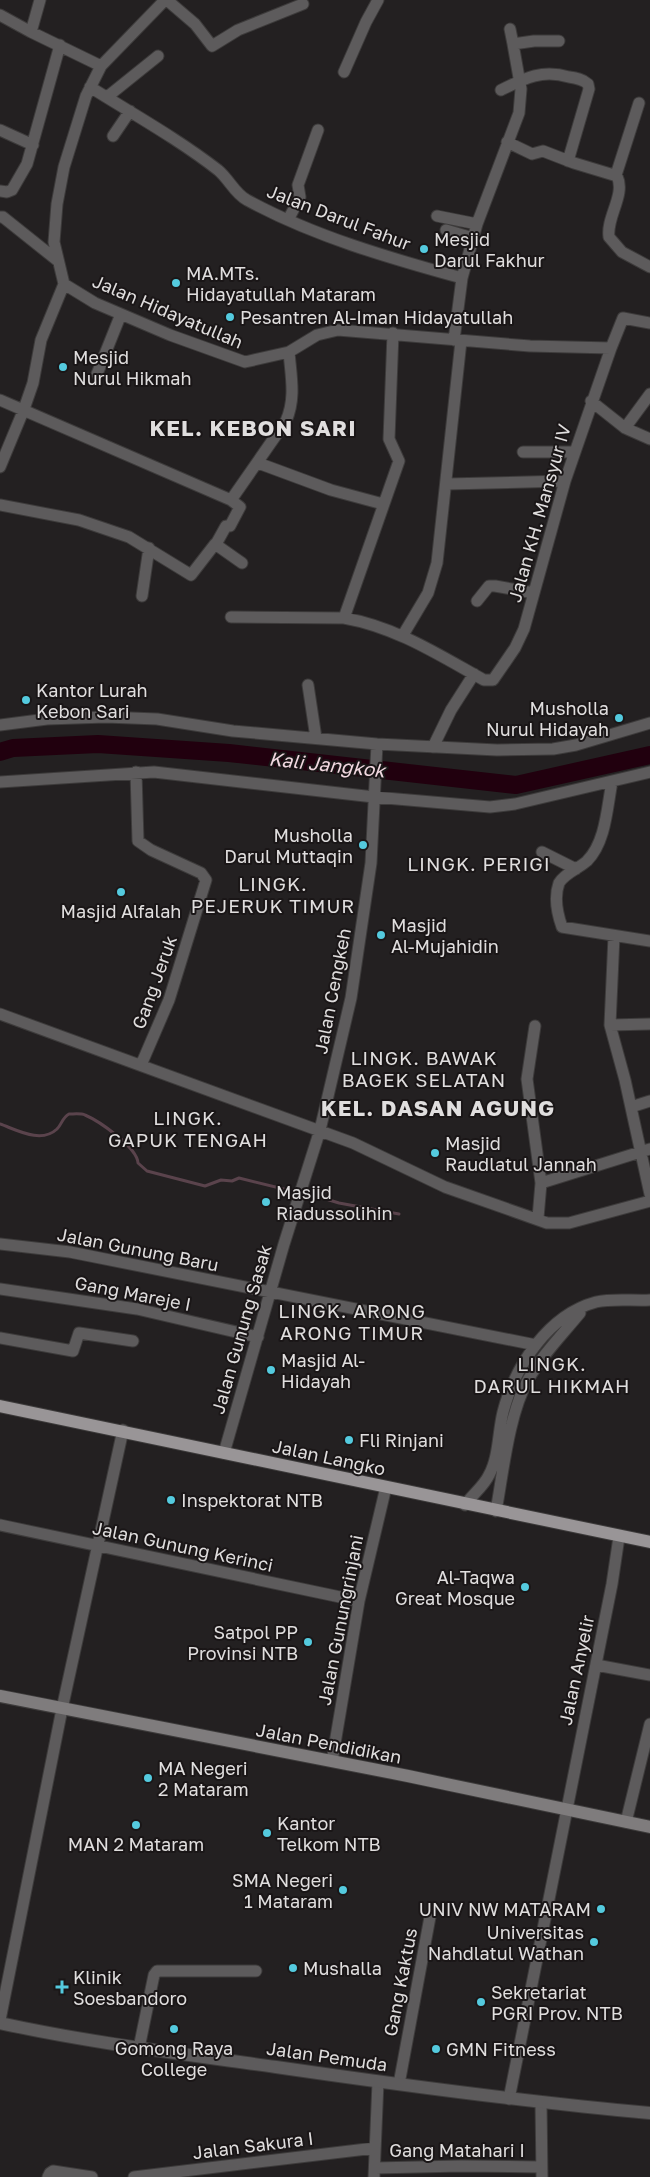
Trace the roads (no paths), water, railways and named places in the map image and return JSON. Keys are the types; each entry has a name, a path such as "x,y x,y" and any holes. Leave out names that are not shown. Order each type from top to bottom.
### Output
{"main road":[{"name":"Jalan Langko","path":"0,1406 123,1430 465,1505 650,1542"},
{"name":"Jalan Pendidikan","path":"0,1696 414,1777 650,1827"}],"street":[{"path":"31,32 40,0"},
{"path":"0,467 24,409 33,383 41,340 64,284 54,242 60,186 90,87 101,66 166,0 201,29 212,46 238,30 303,4"},
{"path":"344,72 378,0"},
{"path":"0,14 31,32 60,44 101,66"},
{"path":"403,635 434,580 447,484 462,278 477,224 519,113 521,89 510,29"},
{"path":"513,44 534,41 559,41"},
{"path":"0,191 7,192 19,181 33,145 60,44"},
{"path":"107,97 158,56"},
{"path":"501,90 519,79 535,74 557,73 585,82 588,89 568,161"},
{"name":"Jalan Darul Fahur","path":"90,87 218,170 228,178 242,197 288,220 354,245 462,278"},
{"path":"616,175 639,103"},
{"path":"113,136 130,112"},
{"path":"0,130 33,145"},
{"path":"288,220 300,197 298,185 318,130"},
{"path":"507,142 532,154 543,151 568,161 616,175 619,180 619,191 610,220 609,237 622,252 650,267"},
{"path":"436,216 477,224"},
{"path":"0,217 3,217 58,261"},
{"path":"446,230 473,238"},
{"name":"Jalan Hidayatullah","path":"64,284 96,303 121,314 245,362 289,352 317,335 331,330 393,333 530,346 611,348"},
{"path":"97,374 121,314"},
{"name":"Jalan KH. Mansyur IV","path":"474,674 490,681 496,678 524,629 574,452 591,401 623,318 650,323"},
{"path":"344,618 399,461 389,439 393,333"},
{"path":"231,500 258,463 292,409 294,399 289,352"},
{"path":"626,428 650,394"},
{"path":"0,400 231,500 240,507 230,526 226,526 216,544 192,575 129,537 79,520 0,505"},
{"path":"591,401 626,428 650,439"},
{"path":"523,452 574,452"},
{"path":"258,463 331,490 383,504"},
{"path":"447,484 565,481"},
{"path":"216,544 242,563"},
{"path":"142,596 149,548"},
{"path":"477,602 484,590 495,586 534,593"},
{"path":"231,617 344,618 373,624 403,635 474,674 451,710 433,747"},
{"path":"308,685 316,738"},
{"path":"0,725 47,719 131,717 175,721 233,731 377,744 497,750 554,748 576,745 650,723"},
{"name":"Jalan Cengkeh","path":"320,1130 351,998 359,951 370,863 377,744"},
{"path":"0,782 136,772 183,775 490,807 514,804 650,772"},
{"name":"Gang Jeruk","path":"136,772 138,841 151,850 201,873 206,880 168,1000 141,1066"},
{"path":"612,782 599,842 592,855 561,879 557,890 557,906 562,927 650,941"},
{"path":"542,852 576,869"},
{"path":"614,936 610,1025 631,1108 646,1151 650,1194"},
{"path":"0,1014 320,1130 387,1158 450,1189 538,1218 547,1223 569,1223 650,1201"},
{"path":"610,1025 650,1024"},
{"path":"535,1026 527,1079 541,1183 538,1218"},
{"path":"631,1108 650,1101"},
{"name":"Jalan Gunung Sasak","path":"224,1453 270,1292 320,1130"},
{"path":"541,1183 646,1151"},
{"name":"Jalan Gunung Baru","path":"0,1244 70,1252 536,1345"},
{"name":"Gang Mareje I","path":"0,1289 137,1309 258,1337"},
{"path":"465,1505 490,1475 508,1395 521,1366 536,1345 567,1317 586,1306 608,1301 650,1300"},
{"path":"496,1511 515,1417 527,1381 549,1350 586,1306"},
{"path":"0,1338 73,1350 79,1334 133,1341"},
{"path":"0,2021 62,1709 123,1430"},
{"name":"Jalan Gunungrinjani","path":"332,1761 359,1601 386,1487"},
{"name":"Jalan Gunung Kerinci","path":"0,1524 359,1601"},
{"name":"Jalan Anyelir","path":"509,2099 596,1665 619,1537"},
{"path":"596,1665 650,1675"},
{"path":"626,1822 650,1724"},
{"name":"Gang Kaktus","path":"398,2084 430,1917"},
{"path":"140,2048 154,1975 157,1971 256,1971"},
{"name":"Jalan Pemuda","path":"0,2021 140,2048 378,2082 541,2103 650,2113"},
{"path":"374,2172 378,2082"},
{"path":"541,2103 541,2172"},
{"name":"Jalan Sakura I","path":"134,2177 375,2148"},
{"name":"Gang Matahari I","path":"374,2172 461,2166 541,2172"},
{"path":"48,2177 54,2171 92,2177"}],"waterway":[{"name":"Kali Jangkok","path":"0,752 13,748 98,744 229,753 516,785 650,755"},
{"path":"0,1124 36,1136 51,1133 57,1129 69,1114 83,1114 108,1129 124,1142 136,1157 138,1163 147,1171 205,1186 221,1180 232,1181 239,1178 296,1192"},
{"path":"303,1192 339,1203 399,1214"}],"place":[{"name":"Mesjid Darul Fakhur","path":"424,249"},
{"name":"MA.MTs. Hidayatullah Mataram","path":"176,283"},
{"name":"Pesantren Al-Iman Hidayatullah","path":"230,317"},
{"name":"Mesjid Nurul Hikmah","path":"63,367"},
{"name":"Kantor Lurah Kebon Sari","path":"26,700"},
{"name":"Musholla Nurul Hidayah","path":"619,718"},
{"name":"Musholla Darul Muttaqin","path":"363,845"},
{"name":"Masjid Alfalah","path":"121,892"},
{"name":"Masjid Al-Mujahidin","path":"381,935"},
{"name":"Masjid Raudlatul Jannah","path":"435,1153"},
{"name":"Masjid Riadussolihin","path":"266,1202"},
{"name":"Masjid Al- Hidayah","path":"271,1370"},
{"name":"Fli Rinjani","path":"349,1440"},
{"name":"Inspektorat NTB","path":"171,1500"},
{"name":"Al-Taqwa Great Mosque","path":"525,1587"},
{"name":"Satpol PP Provinsi NTB","path":"308,1642"},
{"name":"MA Negeri 2 Mataram","path":"148,1778"},
{"name":"MAN 2 Mataram","path":"136,1825"},
{"name":"Kantor Telkom NTB","path":"267,1833"},
{"name":"SMA Negeri 1 Mataram","path":"343,1890"},
{"name":"UNIV NW MATARAM","path":"601,1909"},
{"name":"Universitas Nahdlatul Wathan","path":"594,1942"},
{"name":"Mushalla","path":"293,1968"},
{"name":"Klinik Soesbandoro","path":"62,1987"},
{"name":"Sekretariat PGRI Prov. NTB","path":"481,2002"},
{"name":"Gomong Raya College","path":"174,2029"},
{"name":"GMN Fitness","path":"436,2049"}],"district":[{"name":"KEL. KEBON SARI","path":"253,427"},
{"name":"LINGK. PERIGI","path":"479,863"},
{"name":"LINGK. PEJERUK TIMUR","path":"273,894"},
{"name":"LINGK. BAWAK BAGEK SELATAN","path":"424,1068"},
{"name":"KEL. DASAN AGUNG","path":"438,1107"},
{"name":"LINGK. GAPUK TENGAH","path":"188,1128"},
{"name":"LINGK. ARONG ARONG TIMUR","path":"352,1321"},
{"name":"LINGK. DARUL HIKMAH","path":"552,1374"}]}
